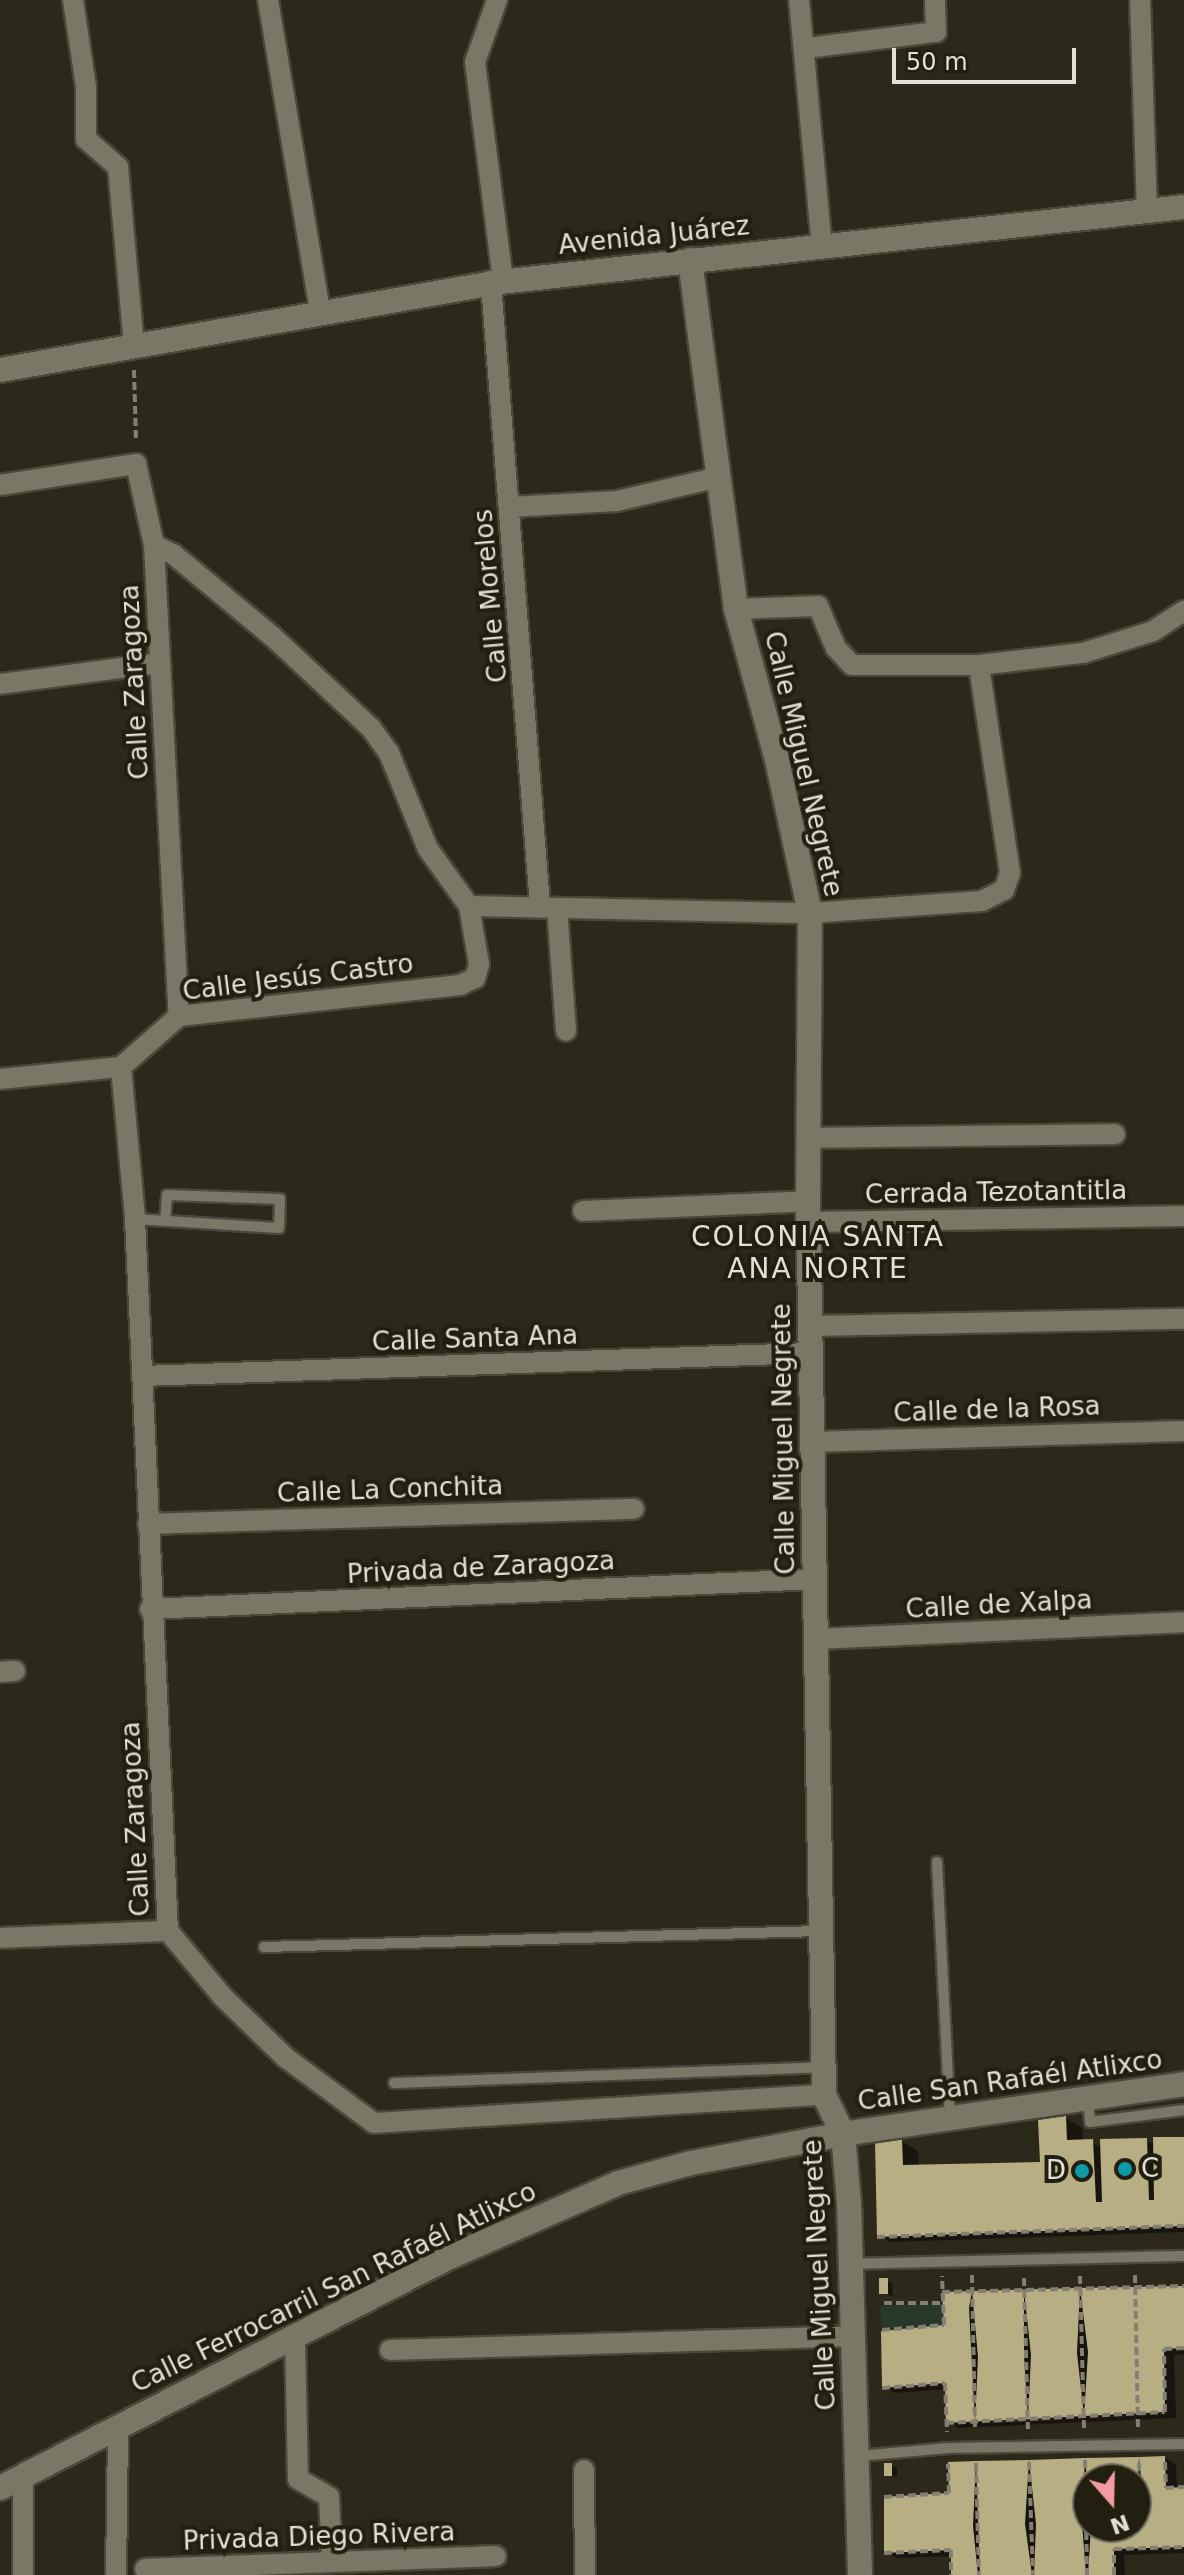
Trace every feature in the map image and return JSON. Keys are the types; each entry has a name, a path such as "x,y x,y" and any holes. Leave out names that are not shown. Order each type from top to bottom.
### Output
{"street":[{"path":"73,0 86,87 86,139 118,167 134,346"},
{"path":"268,0 320,311"},
{"name":"Calle Morelos","path":"497,0 475,62 497,282 510,507 549,907 566,1031"},
{"path":"799,0 807,48 822,246"},
{"path":"807,48 936,32 935,0"},
{"path":"1140,0 1147,211"},
{"name":"Avenida Juárez","path":"0,370 497,282 1184,207"},
{"name":"Calle Miguel Negrete","path":"690,260 736,609 777,760 810,913 807,1138 809,1326 826,2067 824,2095 843,2134 852,2264 860,2575"},
{"path":"0,485 136,464"},
{"name":"Calle Zaragoza","path":"136,464 154,545 179,1016"},
{"path":"510,507 617,501 719,477"},
{"path":"154,545 173,554 273,637 371,728 389,753 428,849 469,906 810,913 982,901 1004,890 1010,873 979,665"},
{"path":"736,609 818,606 836,648 852,665 979,665 1083,653 1153,631 1184,611"},
{"path":"0,684 160,663"},
{"name":"Calle Jesús Castro","path":"121,1067 179,1016 460,985 475,978 479,964 469,906"},
{"path":"0,1079 121,1067"},
{"name":"Calle Zaragoza","path":"121,1067 135,1219 150,1609 168,1931 223,1997 286,2058 374,2123 824,2095"},
{"path":"807,1138 1115,1134"},
{"name":"Cerrada Tezotantitla","path":"583,1211 1184,1216"},
{"path":"809,1326 1184,1319"},
{"name":"Calle Santa Ana","path":"142,1376 810,1353"},
{"name":"Calle de la Rosa","path":"812,1442 1184,1431"},
{"name":"Calle La Conchita","path":"148,1524 634,1509"},
{"name":"Privada de Zaragoza","path":"150,1609 815,1579"},
{"name":"Calle de Xalpa","path":"816,1639 1184,1622"},
{"path":"0,1938 168,1931"},
{"name":"Calle San Rafaél Atlixco","path":"843,2134 1184,2084"},
{"name":"Calle Ferrocarril San Rafaél Atlixco","path":"0,2488 443,2260 618,2183 691,2163 843,2134"},
{"path":"390,2350 852,2336"},
{"path":"295,2338 298,2479 329,2497 332,2559"},
{"path":"116,2575 118,2426"},
{"path":"584,2470 585,2575"},
{"path":"23,2476 23,2575"},
{"name":"Privada Diego Rivera","path":"145,2569 283,2566 332,2559 496,2556"}],"lane":[{"path":"135,1219 165,1221 279,1228 280,1199 167,1195 165,1221"},
{"path":"937,1862 950,2118"},
{"path":"264,1947 822,1931"},
{"path":"394,2083 826,2067"},
{"path":"1088,2099 1090,2122 1184,2110"},
{"path":"852,2264 1184,2256"},
{"path":"858,2456 976,2448 1184,2444"}],"path":[{"path":"134,346 136,464"},
{"path":"877,2237 1184,2226"},
{"path":"1134,2256 1139,2463"},
{"path":"1080,2258 1087,2575"},
{"path":"1023,2260 1033,2575"},
{"path":"971,2261 979,2575"},
{"path":"942,2292 1184,2286"},
{"path":"884,2303 943,2303"},
{"path":"882,2330 944,2325"},
{"path":"882,2388 945,2383 946,2423 1165,2412 1164,2349 1184,2348"},
{"path":"1165,2456 1166,2488 1184,2487"},
{"path":"884,2497 949,2493 948,2462"},
{"path":"1114,2575 1114,2549 1184,2547"},
{"path":"884,2553 951,2550 951,2575"}],"green space":[{"path":"943,2303 944,2325 881,2328 880,2306"}],"building":[{"path":"1066,2116 1067,2140 1093,2139 1096,2202 1102,2202 1100,2139 1147,2138 1149,2200 1154,2200 1153,2137 1184,2137 1184,2226 877,2237 875,2142 902,2139 903,2165 1040,2162 1038,2120"},
{"path":"879,2278 888,2278 888,2294 879,2294"},
{"path":"1184,2286 1184,2348 1164,2349 1165,2412 1084,2416 1088,2352 1080,2288"},
{"path":"1080,2288 1077,2353 1084,2416 975,2422 978,2357 972,2291","holes":["1024,2290 1031,2355 1028,2419"]},
{"path":"972,2291 969,2308 975,2422 946,2423 945,2383 882,2388 881,2331 944,2325 942,2292"},
{"path":"1165,2456 1166,2488 1184,2487 1184,2547 1114,2549 1114,2575 1088,2575 1090,2543 1152,2543 1152,2463 1140,2463 1139,2457"},
{"path":"1139,2457 1139,2463 1085,2463 1085,2458"},
{"path":"1085,2458 1085,2463 1072,2463 1072,2543 1084,2543 1086,2575 1034,2575 1036,2524 1029,2460"},
{"path":"1029,2460 1025,2524 1032,2575 980,2575 976,2461"},
{"path":"976,2461 973,2526 978,2575 951,2575 951,2550 884,2553 884,2497 949,2493 948,2462"},
{"path":"884,2463 892,2463 892,2476 884,2476"}],"place":[{"name":"C","path":"1125,2169"},
{"name":"D","path":"1082,2171"}],"district":[{"name":"COLONIA SANTA ANA NORTE","path":"818,1253"}]}
